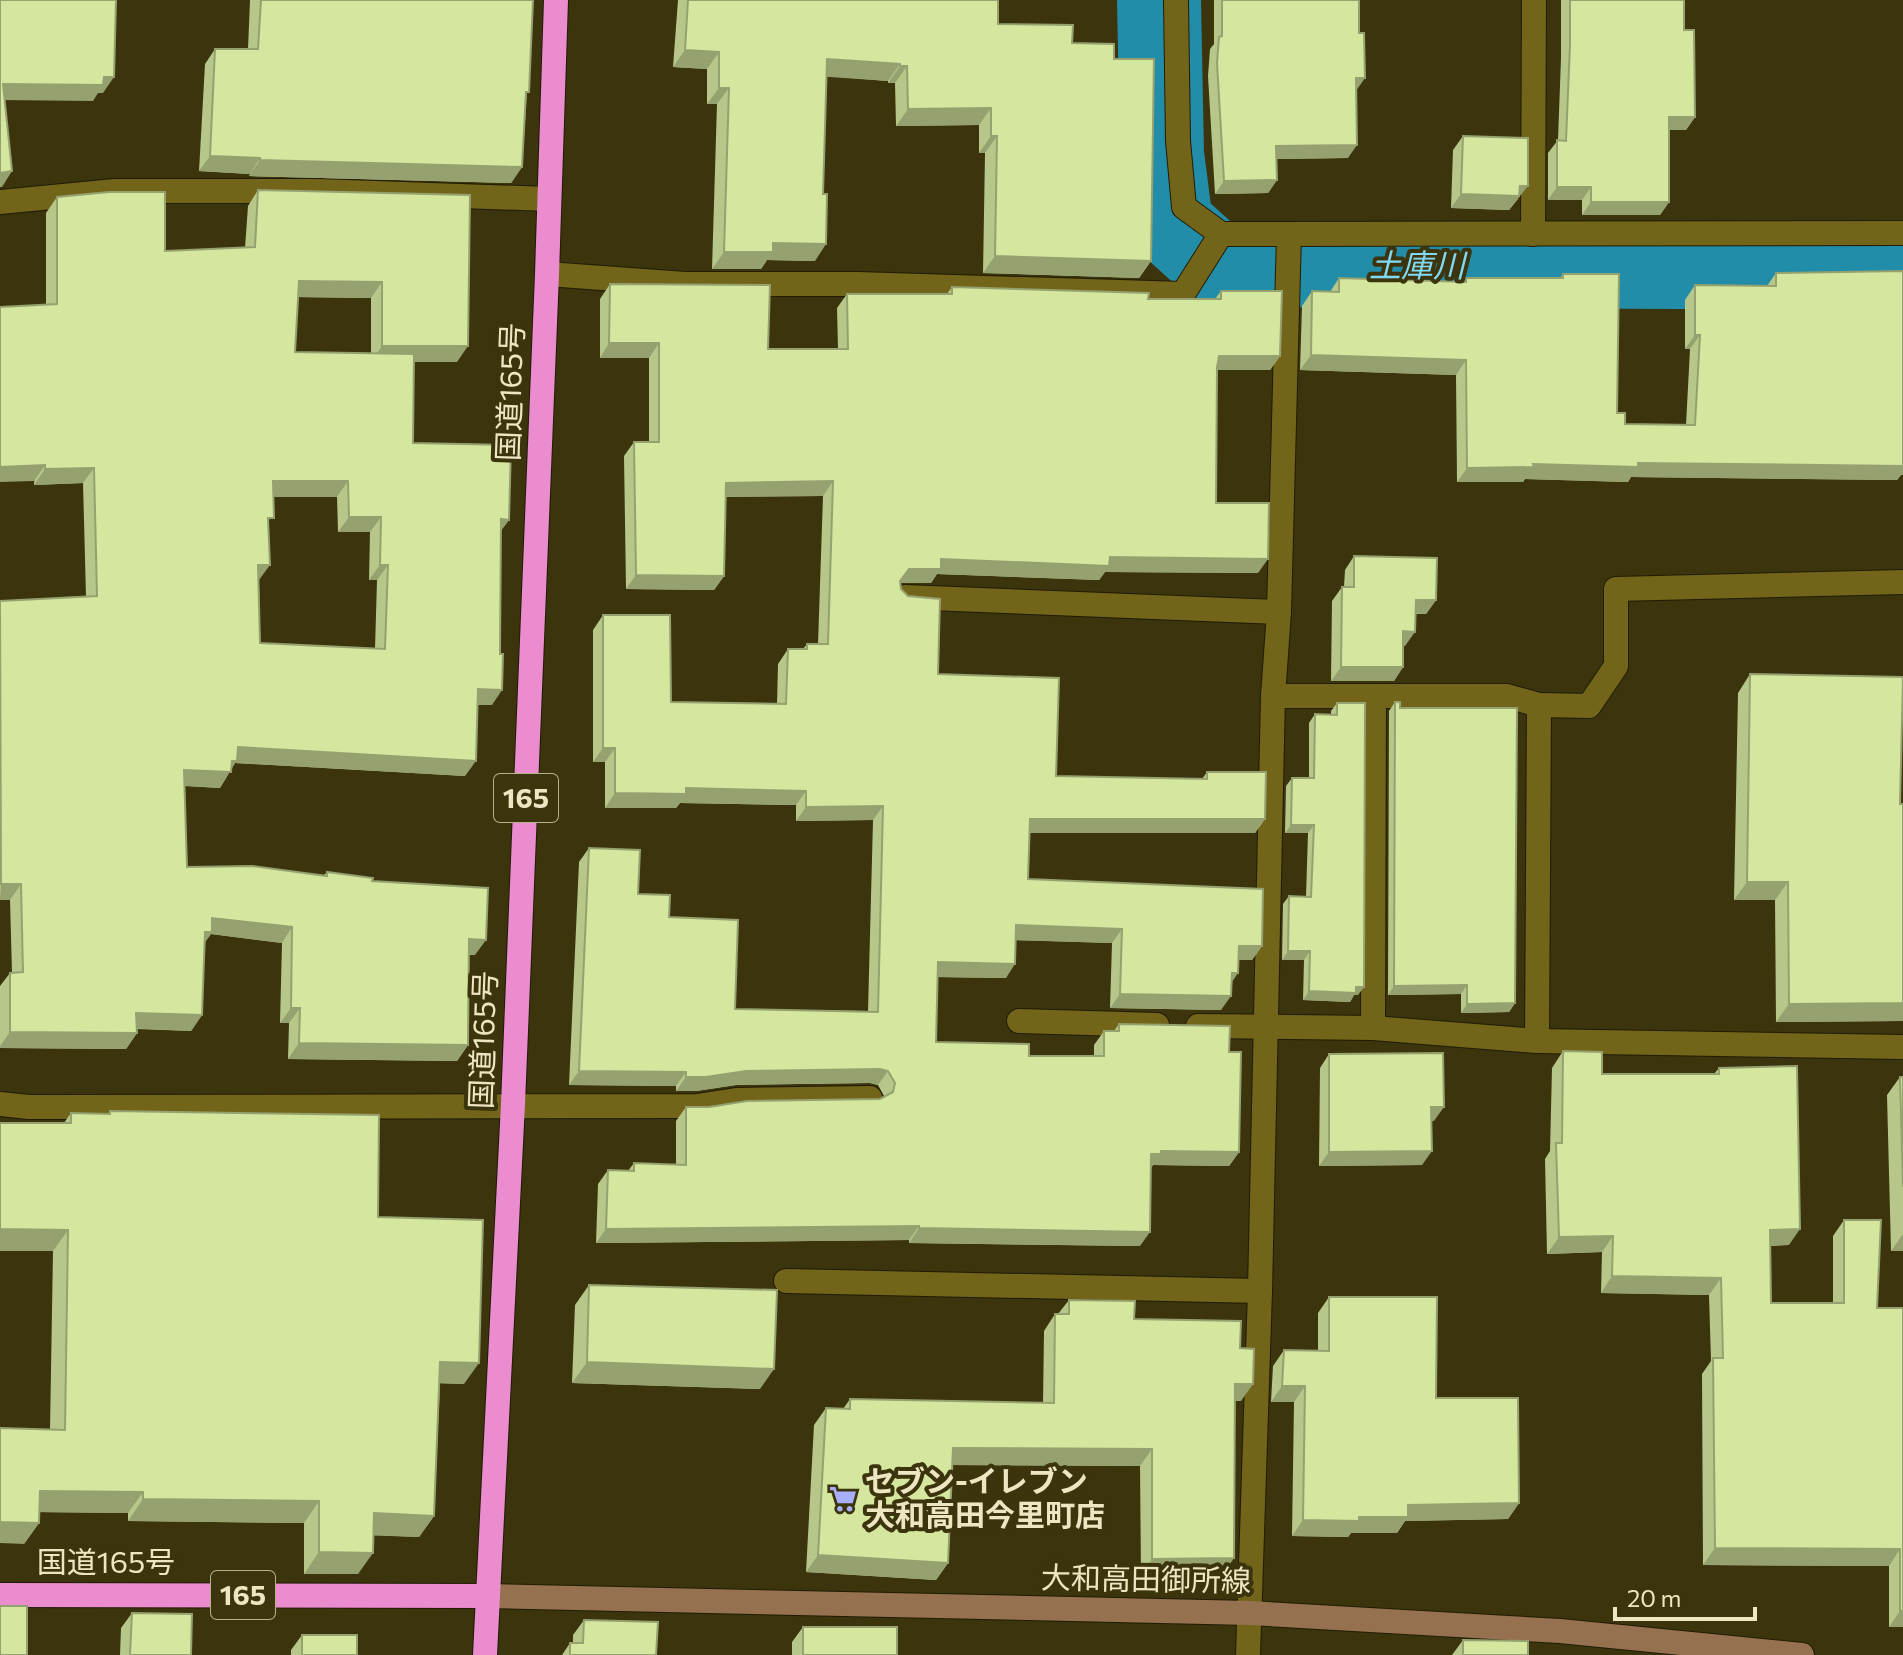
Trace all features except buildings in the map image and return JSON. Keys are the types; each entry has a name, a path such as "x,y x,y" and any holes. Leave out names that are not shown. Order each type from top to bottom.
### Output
{"highway":[{"name":"国道165号","path":"0,1595 486,1596 513,1104 556,0"},
{"path":"485,1655 486,1596"}],"main road":[{"name":"大和高田御所線","path":"486,1596 1250,1613 1560,1631 1802,1655"}],"street":[{"path":"1176,0 1178,141 1184,207 1216,241"},
{"path":"1533,234 1534,0"},
{"path":"0,202 115,191 318,191 548,199"},
{"path":"1216,241 1289,234 1903,233"},
{"path":"1248,1655 1260,1291 1273,696 1279,612 1289,234"},
{"path":"547,274 685,284 858,284 1183,294 1216,241"},
{"path":"1273,696 1507,696 1539,705 1589,706 1616,666 1616,589 1903,582"},
{"path":"905,597 1279,612"},
{"path":"1373,1028 1374,696"},
{"path":"1537,1041 1539,705"},
{"path":"1019,1021 1373,1028 1537,1041 1903,1047"},
{"path":"0,1104 29,1107 697,1106 736,1100 870,1098"},
{"path":"786,1281 1260,1291"}],"waterway":[{"name":"土庫川","path":"1159,0 1162,154 1171,224 1216,265 1903,268"}],"place":[{"name":"セブン-イレブン 大和高田今里町店","path":"843,1499"}]}
